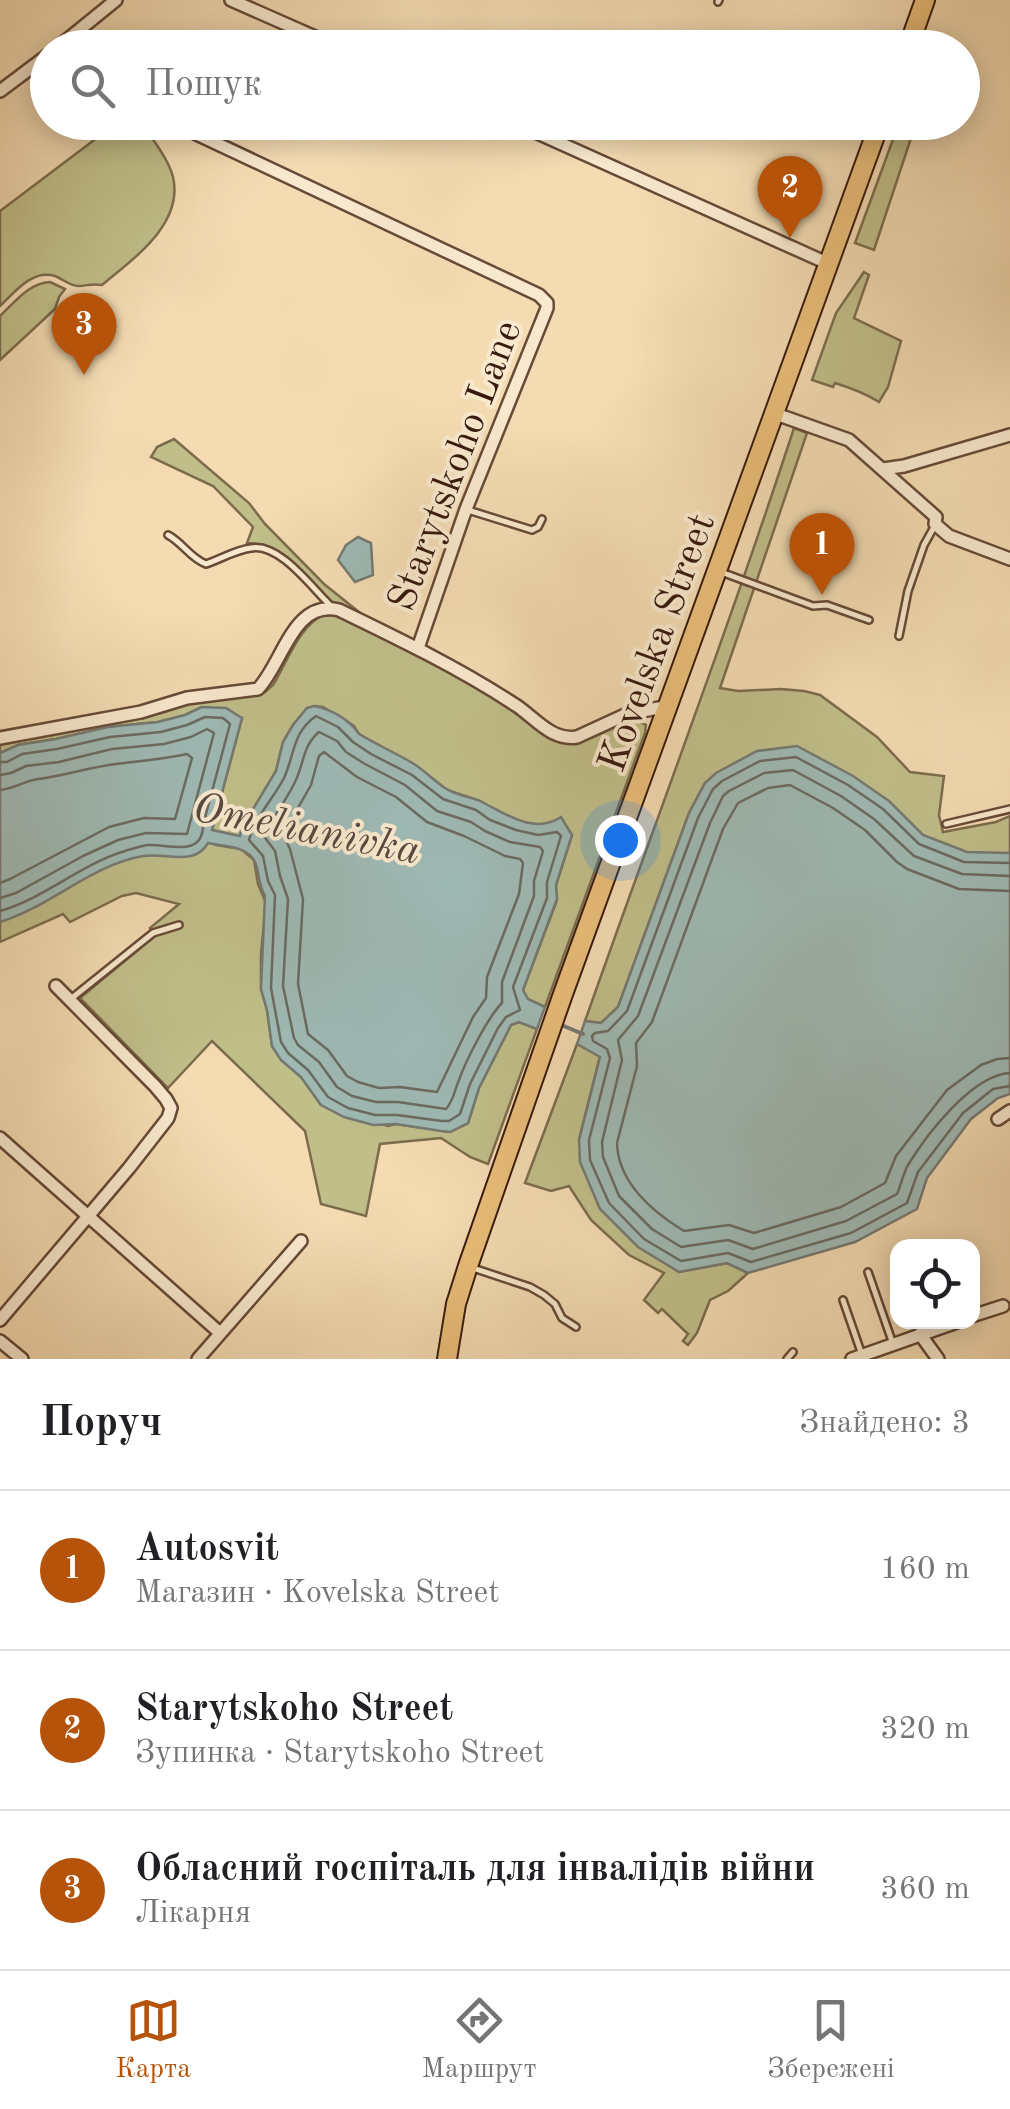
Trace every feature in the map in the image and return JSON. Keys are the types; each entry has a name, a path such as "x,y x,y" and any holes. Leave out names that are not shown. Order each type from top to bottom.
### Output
{"main road":[{"path":"914,30 925,0"},
{"name":"Kovelska Street","path":"447,1359 456,1304 544,1048 874,140"}],"street":[{"path":"80,30 116,0"},
{"path":"230,0 299,30"},
{"path":"0,91 30,68"},
{"name":"Starytskoho Lane","path":"211,140 544,299 548,308 466,509 418,648"},
{"path":"567,140 829,264"},
{"path":"776,414 849,440 936,516 936,524 949,536 1010,558"},
{"path":"883,469 1010,435"},
{"path":"0,738 141,712 186,698 258,689 295,630 318,608 333,608 418,648 515,704 545,729 568,738 627,714 670,706"},
{"path":"0,1320 130,1168 172,1108 56,986"},
{"path":"998,1118 1010,1111"},
{"path":"0,1138 220,1333"},
{"path":"198,1359 301,1241"},
{"path":"980,1313 1003,1306"},
{"path":"857,1357 935,1329"},
{"path":"920,1334 938,1359"},
{"path":"0,1340 22,1359"}],"lane":[{"path":"466,509 532,530 542,518"},
{"path":"898,636 908,591 936,524"},
{"path":"168,535 206,564 249,548 267,548 285,560 333,608"},
{"path":"718,571 813,606 828,605 868,620"},
{"path":"946,824 1010,809"},
{"path":"70,1000 153,933 179,925"},
{"path":"468,1266 544,1295 556,1304 562,1318 576,1327"},
{"path":"868,1272 894,1344"},
{"path":"843,1300 857,1357"},
{"path":"787,1359 793,1352"}],"shaded area":[{"path":"94,140 153,140 173,177 171,210 164,225 141,252 102,285 75,286 55,276 39,276 24,283 0,306 0,211"},
{"path":"893,140 910,140 874,250 855,243"},
{"path":"864,272 869,275 854,318 901,341 888,387 879,402 835,383 833,387 812,380 836,313"},
{"path":"50,282 65,289 55,309 0,360 0,316 29,290"},
{"path":"794,428 807,433 720,688 781,689 820,695 877,737 910,772 944,776 939,815 943,832 1010,816 1010,876 705,783 689,813 618,1007 601,1023 585,1021 718,651"},
{"path":"174,439 249,503 324,584 359,612 356,616 335,605 286,557 262,545 247,543 253,527 213,486 151,457 157,447"},
{"path":"327,613 337,614 452,671 560,741 577,744 634,719 646,725 545,1007 527,999 523,990 557,900 556,885 572,835 553,822 539,825 518,821 480,801 447,790 323,707 307,708 293,725 283,742 276,771 243,821 240,837 212,830 242,718 202,707 158,722 108,727 18,745 0,753 0,745 143,718 192,703 265,692 302,634"},
{"path":"207,840 241,849 254,860 266,903 261,989 272,1046 321,1105 388,1126 450,1132 468,1123 479,1088 511,1025 519,1022 537,1029 488,1164 441,1138 380,1144 366,1216 321,1204 305,1131 212,1041 168,1088 80,998 154,937 150,928 179,904 136,893 70,922 63,914 0,942 0,917 114,857"},
{"path":"577,1044 600,1056 579,1140 679,1272 727,1263 748,1273 728,1291 710,1300 688,1345 683,1341 688,1334 662,1309 658,1313 644,1300 664,1273 629,1255 591,1220 569,1186 551,1191 525,1183"}],"water":[{"path":"358,537 371,543 373,575 355,582 338,560 346,545"},
{"path":"314,706 340,716 359,734 414,764 449,791 530,823 541,824 561,817 572,835 556,885 557,899 523,990 528,999 545,1007 537,1029 519,1022 511,1025 479,1088 468,1123 450,1132 396,1124 373,1125 344,1117 321,1105 301,1077 281,1060 272,1046 261,989 265,896 255,862 241,850 208,843 187,857 152,855 124,861 0,922 0,753 18,745 108,727 158,722 202,707 226,708 242,718 212,830 240,836 243,821 276,771 283,742 307,708"},
{"path":"797,746 889,801 923,835 967,852 1010,853 1010,1094 998,1098 971,1119 927,1178 917,1209 855,1242 748,1273 727,1263 679,1272 638,1247 600,1209 580,1162 579,1140 600,1057 577,1044 585,1021 601,1023 618,1007 689,813 705,783 757,751"}],"waterway":[{"name":"Omelianivka","path":"559,1024 583,1034"}],"place":[{"name":"Starytskoho Street","path":"790,238"},
{"name":"Обласний госпіталь для інвалідів війни","path":"84,375"},
{"name":"Autosvit","path":"822,595"}]}
